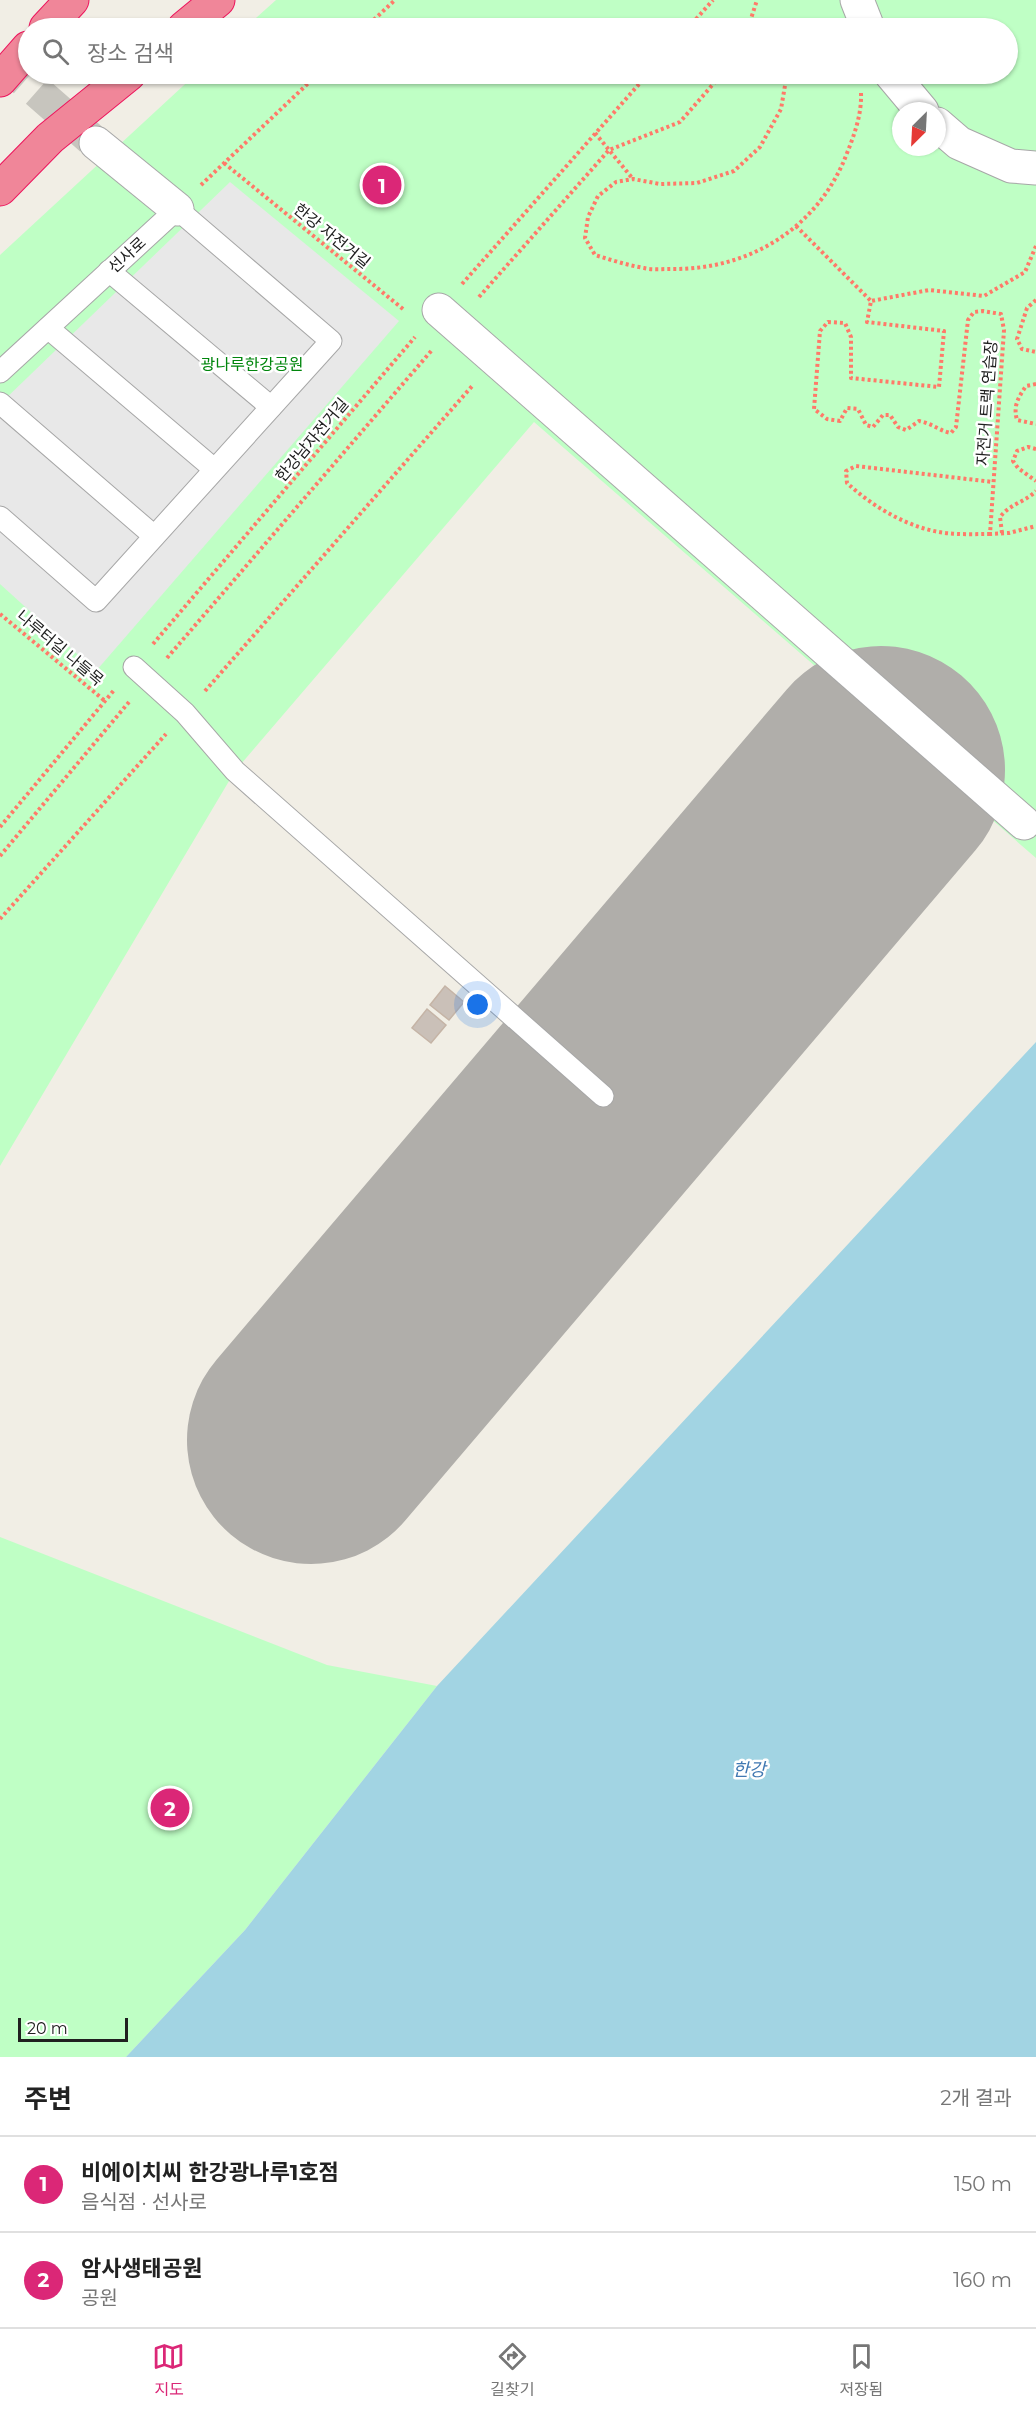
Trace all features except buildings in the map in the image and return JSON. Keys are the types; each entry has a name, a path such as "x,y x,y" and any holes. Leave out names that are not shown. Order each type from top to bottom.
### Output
{"highway":[{"path":"55,18 72,0"},
{"path":"196,18 218,0"},
{"path":"0,80 18,59"},
{"path":"0,189 50,138 117,84"}],"street":[{"path":"857,0 864,18"},
{"path":"899,84 914,102"},
{"path":"946,132 958,143 1011,166 1036,168"},
{"path":"96,143 177,209"},
{"path":"439,320 496,360 1030,820"}],"lane":[{"name":"선사로","path":"0,372 177,209"},
{"path":"0,517 96,601 331,341 177,209"},
{"path":"109,271 271,407"},
{"path":"48,328 214,470"},
{"path":"0,403 154,536"},
{"path":"141,673 185,713 235,771 603,1096"}],"path":[{"path":"376,18 395,0"},
{"path":"697,18 713,0"},
{"path":"751,18 757,0"},
{"path":"177,209 308,84"},
{"name":"한강남자전거길","path":"0,827 105,701 141,673 639,84"},
{"path":"0,856 141,673 439,320 609,150 680,122 713,84"},
{"path":"785,84 781,109 760,147 734,171 697,183 660,184 633,179 616,182 598,196 588,217 585,237 595,255 645,269 698,270 747,256 779,240 809,214 836,178 855,136 861,94 856,84"},
{"path":"595,134 633,179"},
{"name":"한강 자전거길","path":"224,164 439,320"},
{"path":"796,226 871,301 929,290 984,296 1025,272 1036,246"},
{"name":"자전거 트랙 연습장","path":"1036,300 1027,308 1017,339 1022,349 1036,352"},
{"name":"자전거 트랙 연습장","path":"871,301 867,322 944,331 939,387 851,378 851,337 845,323 828,322 820,331 814,409 827,419 840,421 847,408 858,409 866,425 873,427 883,416 890,415 898,428 906,430 919,421 927,422 951,433 956,428 968,320 974,312 1000,314 1004,330 990,534"},
{"path":"0,919 496,360"},
{"name":"자전거 트랙 연습장","path":"1036,384 1026,386 1018,397 1014,410 1017,420 1036,424"},
{"name":"자전거 트랙 연습장","path":"1036,449 1028,447 1017,451 1013,461 1018,468 1036,481"},
{"name":"자전거 트랙 연습장","path":"993,482 856,466 846,471 847,483 864,498 894,517 938,532 990,534 1036,526"},
{"path":"1002,533 1000,517 1007,508 1036,491"},
{"name":"나루터길 나들목","path":"0,614 105,701"}],"green space":[{"name":"광나루한강공원","path":"276,0 1036,0 1036,858 534,422 235,771 0,1166 0,255 185,84 1018,84 1018,18 256,18"},
{"path":"0,1537 327,1665 437,1686 245,1930 126,2057 0,2057"}],"shaded area":[{"path":"230,182 399,321 96,671 0,584 0,404"}],"water":[{"name":"한강","path":"1036,1042 1036,2057 126,2057 245,1930 437,1686"}],"runway":[{"path":"311,1440 881,770"}],"tunnel":[{"path":"0,59 18,75"},
{"path":"28,84 91,139"}],"place":[{"name":"비에이치씨 한강광나루1호점","path":"382,185"},
{"name":"암사생태공원","path":"170,1808"}]}
